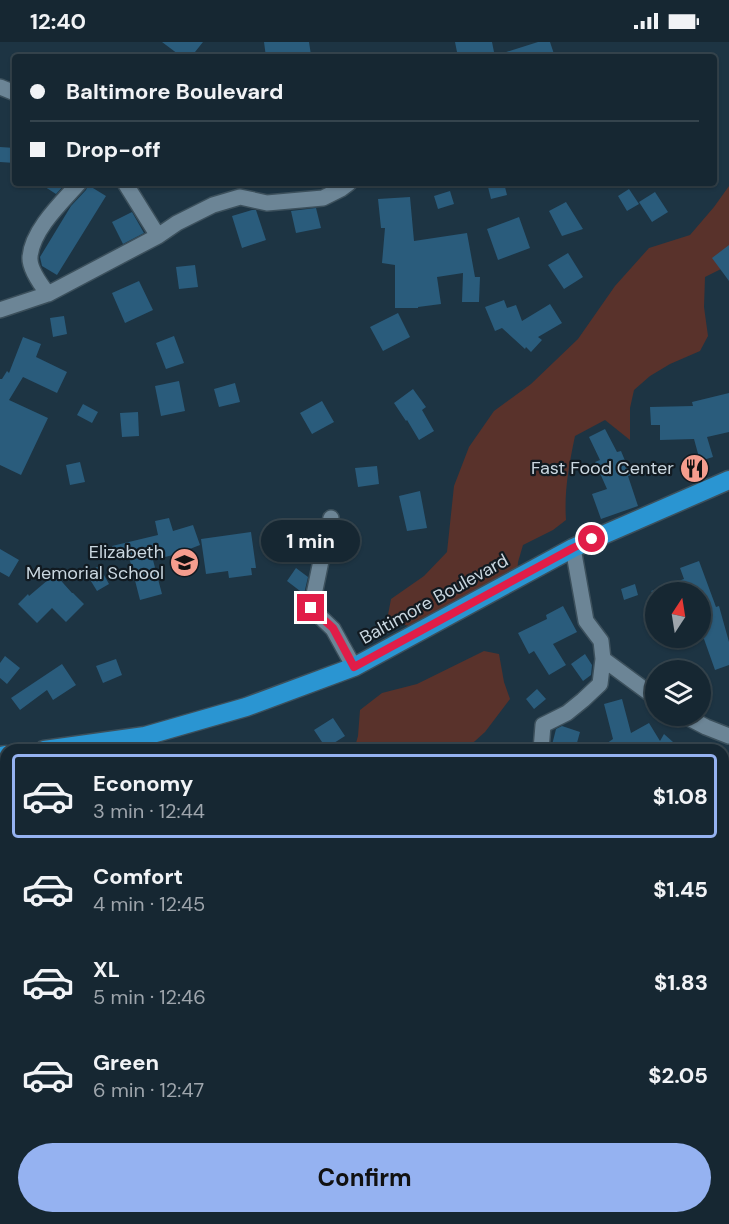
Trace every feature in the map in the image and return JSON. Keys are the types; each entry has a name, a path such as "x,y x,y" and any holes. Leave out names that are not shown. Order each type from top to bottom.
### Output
{"highway":[{"name":"Baltimore Boulevard","path":"87,744 145,736 246,707 354,667 573,548 729,480"}],"street":[{"path":"48,294 37,279 30,258 36,237 54,211 76,186"},
{"path":"127,186 158,236"},
{"path":"0,310 48,294 213,205 240,197 267,203 323,198 345,186"},
{"path":"331,518 311,608 333,628 354,667"},
{"path":"541,744 543,725 567,713 600,684 603,659 601,641 586,621 573,548"},
{"path":"603,659 645,690"},
{"path":"704,726 729,736"}],"shaded area":[{"path":"729,186 729,265 705,277 704,307 708,336 700,351 670,364 650,376 634,390 630,408 630,440 605,420 575,436 566,488 566,520 553,530 523,545 518,562 516,587 427,631 387,620 391,599 424,576 447,552 454,486 469,447 494,411 531,384 578,339 615,286 649,248 690,235"},
{"path":"484,651 499,654 510,699 485,732 472,744 356,744 360,710 382,693 417,684"}],"building":[{"path":"162,42 203,42 193,54 178,54"},
{"path":"264,42 309,42 311,54 266,54"},
{"path":"455,42 492,42 494,54 457,54"},
{"path":"538,42 550,42 554,54 500,54"},
{"path":"0,147 12,148 12,163 0,162"},
{"path":"44,186 63,186 56,194"},
{"path":"90,186 106,196 57,275 42,266 40,257 71,206"},
{"path":"488,186 505,186 507,195 491,199"},
{"path":"629,189 639,204 627,211 618,196"},
{"path":"450,191 454,204 438,209 434,196"},
{"path":"655,192 668,212 652,222 639,202"},
{"path":"410,197 414,241 467,233 475,277 480,277 479,302 462,302 463,273 437,277 441,304 418,308 395,308 395,265 382,263 385,228 381,228 378,199"},
{"path":"566,202 583,229 562,236 549,211"},
{"path":"316,208 321,228 296,233 291,211"},
{"path":"256,210 266,240 242,248 232,216"},
{"path":"132,212 144,233 123,244 112,222"},
{"path":"519,217 530,248 498,260 487,229"},
{"path":"729,245 729,281 712,258"},
{"path":"568,253 583,277 564,289 548,265"},
{"path":"195,265 198,287 179,289 176,267"},
{"path":"139,281 153,310 125,323 112,293"},
{"path":"504,300 507,308 516,305 522,321 550,304 562,323 538,337 542,340 531,352 502,328 495,331 485,307"},
{"path":"398,313 410,337 383,351 370,327"},
{"path":"64,316 67,334 53,337 50,318"},
{"path":"174,336 184,363 166,369 156,343"},
{"path":"23,337 41,344 36,357 67,372 57,393 23,377 9,400 48,418 21,475 0,465 0,379 7,371 9,373"},
{"path":"179,381 185,411 161,416 155,386"},
{"path":"235,383 240,402 219,407 214,389"},
{"path":"413,389 426,407 422,410 434,431 419,440 394,403"},
{"path":"729,393 729,432 707,437 713,457 700,461 694,439 660,440 660,425 651,425 650,407 693,406 692,402"},
{"path":"322,401 334,422 312,434 300,413"},
{"path":"83,404 98,412 92,423 77,415"},
{"path":"138,412 139,436 122,437 120,413"},
{"path":"605,429 617,452 621,451 631,475 628,476 638,506 601,519 592,494 607,489 595,462 600,460 589,437"},
{"path":"80,462 85,482 70,485 66,465"},
{"path":"377,466 379,484 358,487 355,468"},
{"path":"420,491 427,528 407,531 399,496"},
{"path":"169,518 173,531 193,525 200,545 153,560 162,594 140,600 129,557 115,560 112,546 158,535 155,521"},
{"path":"251,532 256,568 251,568 252,575 229,578 228,571 206,574 201,539"},
{"path":"0,549 19,560 9,577 0,572"},
{"path":"699,561 707,582 676,582 684,579 680,568"},
{"path":"99,566 109,584 97,591 86,573"},
{"path":"296,568 308,577 304,594 287,581"},
{"path":"55,574 84,604 66,622 52,608 37,623 18,604"},
{"path":"635,584 638,595 624,600 621,589"},
{"path":"711,593 716,607 719,606 729,642 729,665 715,670 707,648 711,648"},
{"path":"563,606 577,632 553,644 566,665 549,675 534,651 529,654 518,633 547,619 546,615"},
{"path":"585,654 592,665 591,675 583,681 571,664"},
{"path":"5,656 20,668 7,684 0,678 0,663"},
{"path":"116,659 122,675 103,683 96,666"},
{"path":"62,664 76,685 53,700 47,690 20,710 11,698"},
{"path":"537,689 546,699 534,709 526,699"},
{"path":"622,699 631,733 645,725 651,726 660,741 664,734 675,744 606,744 613,739 604,704"},
{"path":"333,718 345,736 332,744 323,744 314,730"},
{"path":"562,726 580,732 577,744 552,744 556,729"}],"place":[{"name":"Fast Food Center","path":"695,468"},
{"name":"Elizabeth Memorial School","path":"185,562"}],"route":[{"path":"311,608 333,628 354,667 592,539"}]}
